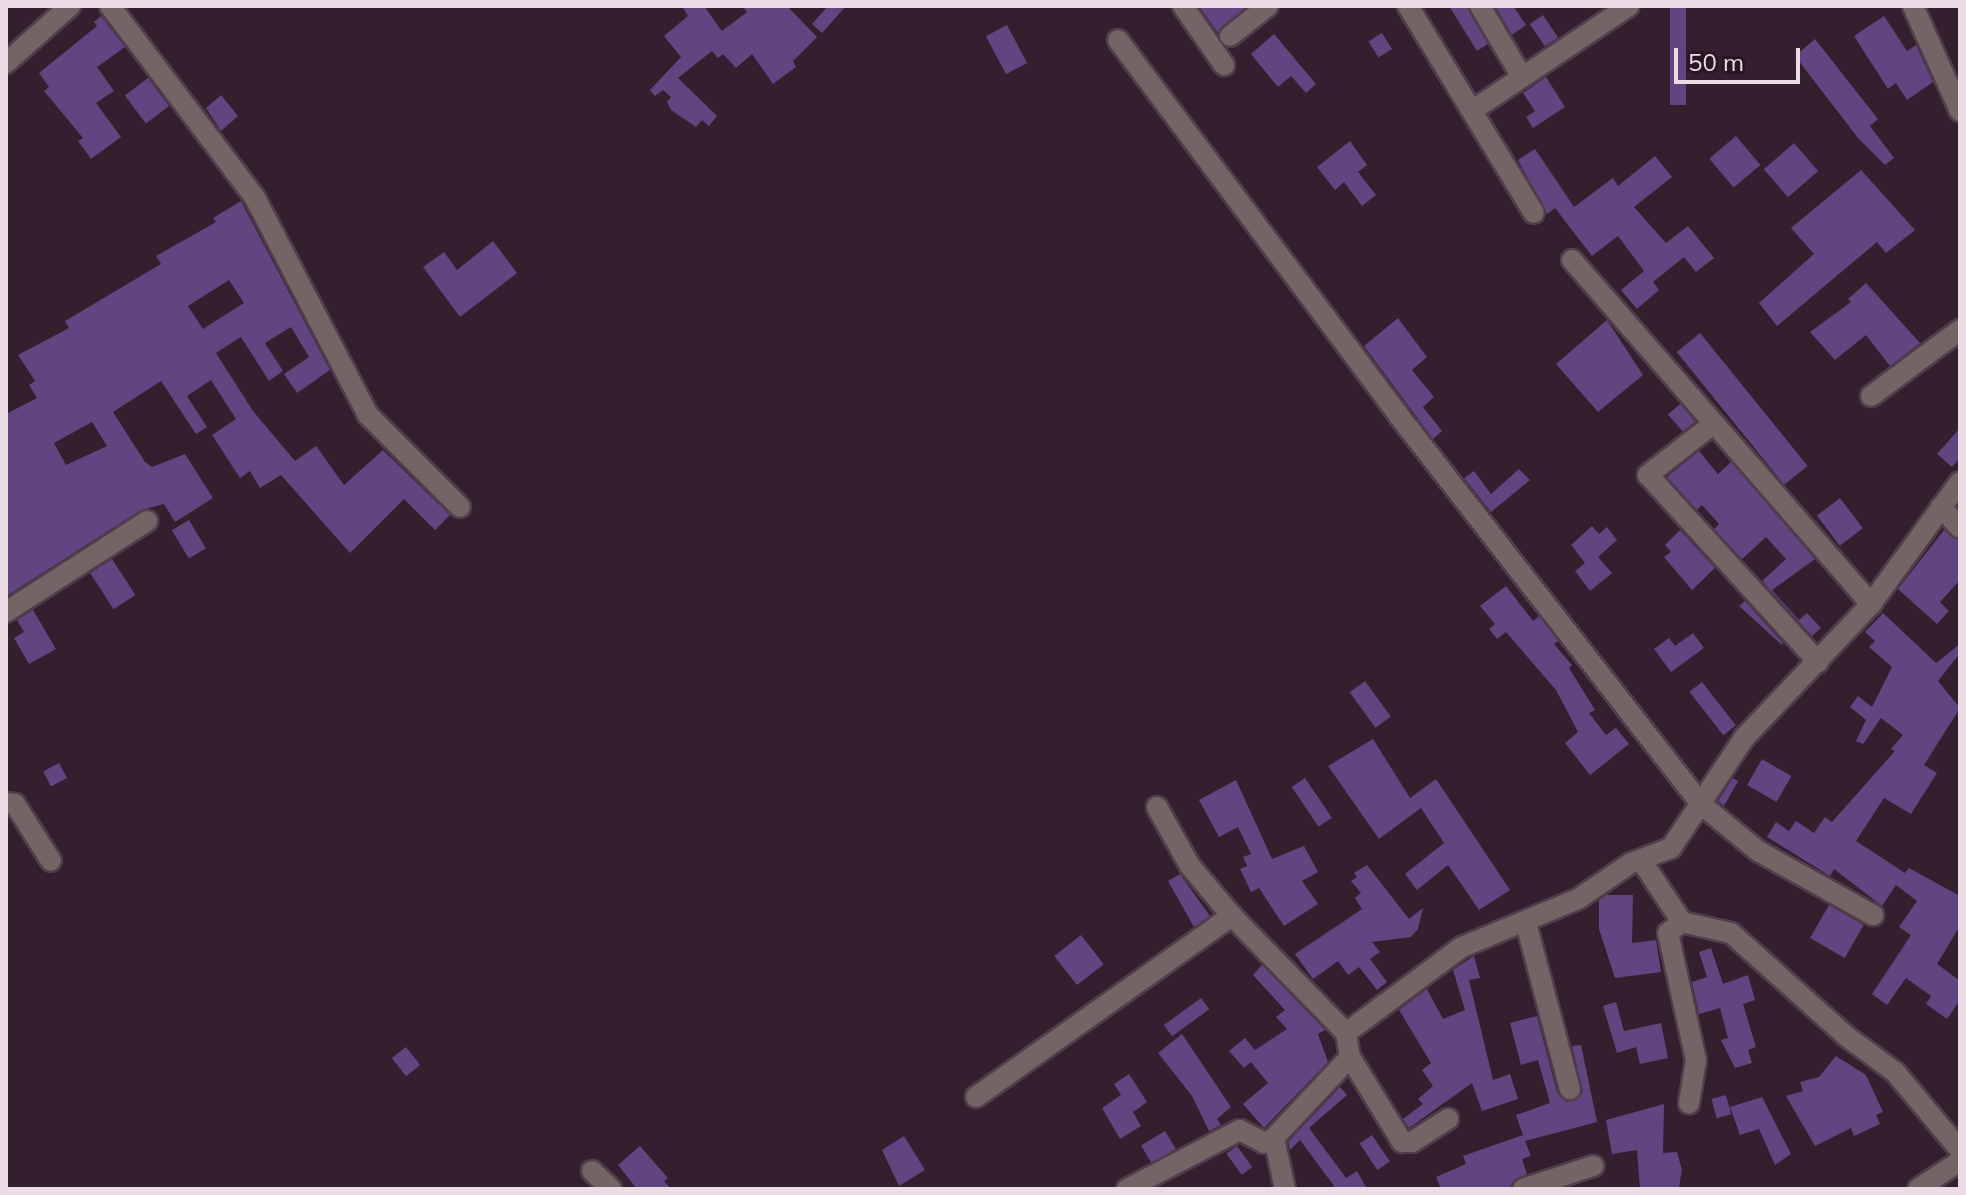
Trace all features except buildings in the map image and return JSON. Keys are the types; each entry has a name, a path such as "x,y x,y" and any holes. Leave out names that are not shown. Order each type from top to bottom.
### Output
{"street":[{"path":"6,63 70,6"},
{"path":"110,6 255,198 368,415 460,507"},
{"path":"1183,6 1224,65"},
{"path":"1230,36 1268,6"},
{"path":"1408,6 1534,213"},
{"path":"1480,6 1522,77"},
{"path":"1473,110 1629,6"},
{"path":"1913,6 1960,111"},
{"path":"1118,40 1409,429 1702,805 1758,851 1873,915"},
{"path":"1572,260 1871,604"},
{"path":"1871,396 1960,330"},
{"path":"1713,424 1648,475 1818,662"},
{"path":"1346,1033 1462,947 1526,923 1641,860 1671,848 1744,738 1871,604 1960,482"},
{"path":"1941,507 1960,528"},
{"path":"6,612 147,521"},
{"path":"6,803 15,804 51,861"},
{"path":"1157,807 1190,866 1232,916 1346,1033 1350,1057 1402,1142 1412,1142 1448,1119"},
{"path":"1641,860 1682,922 1731,933 1846,1036 1895,1072 1960,1150"},
{"path":"976,1097 1232,916"},
{"path":"1682,922 1668,933 1696,1060 1689,1103"},
{"path":"1526,923 1570,1089"},
{"path":"1127,1189 1240,1130 1264,1143 1274,1138 1350,1057"},
{"path":"1274,1138 1285,1189"},
{"path":"1918,1189 1960,1161"},
{"path":"1523,1189 1593,1166"},
{"path":"592,1171 611,1189"}]}
